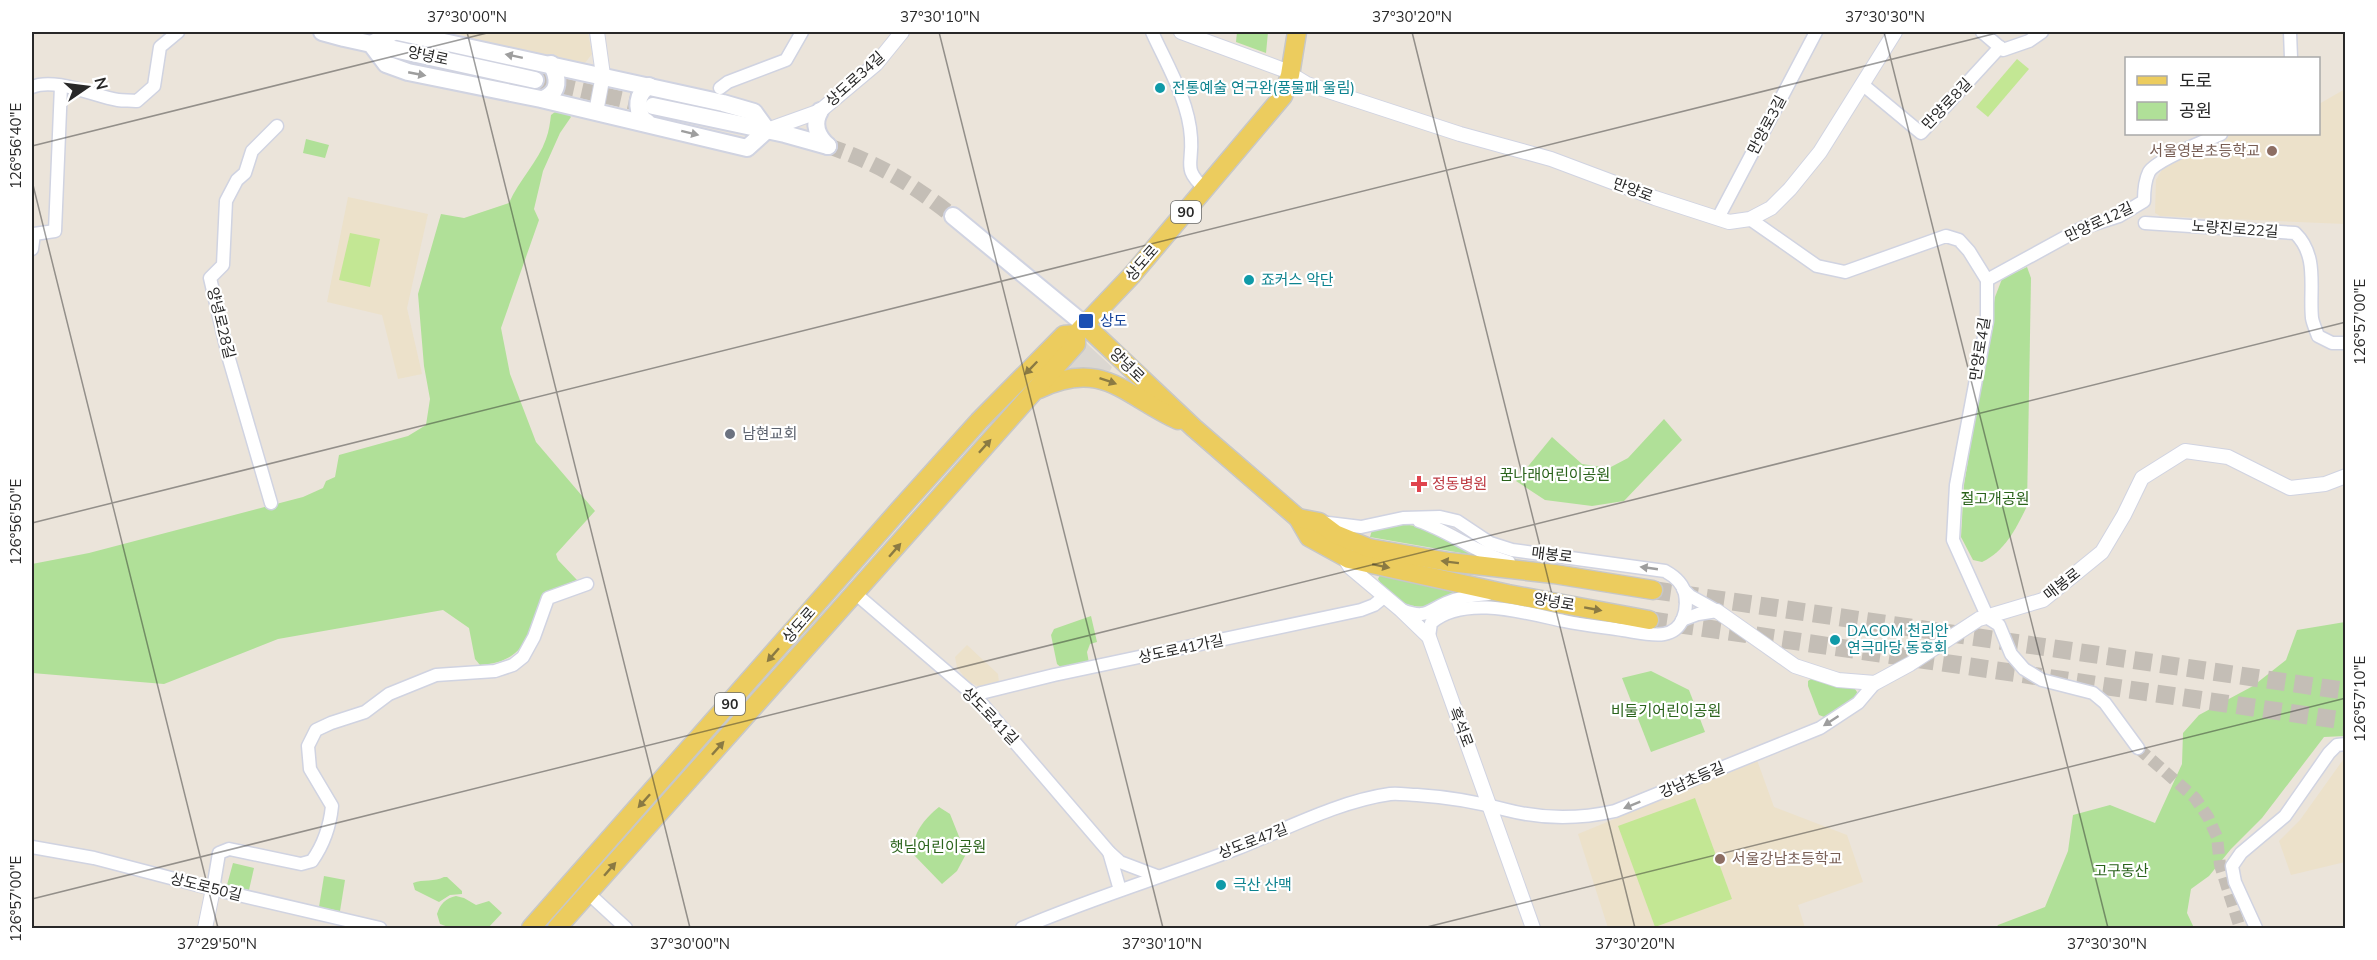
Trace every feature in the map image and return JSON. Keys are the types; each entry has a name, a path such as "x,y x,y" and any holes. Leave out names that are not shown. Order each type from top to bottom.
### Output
{"main road":[{"name":"양녕로","path":"322,32 535,80"},
{"path":"396,32 603,75 754,112 768,130 747,148 648,122 408,72 386,64 371,44 396,32"},
{"name":"상도로","path":"557,928 1076,345 1081,329 1132,275 1283,96 1290,75 1297,32"},
{"path":"543,99 557,86 556,72 551,64"},
{"path":"648,122 643,120 638,105 642,90 649,86"},
{"path":"653,106 768,130 828,146 820,138 817,128 817,116 820,111"},
{"name":"양녕로","path":"953,216 1298,518 1309,537 1349,560 1508,594 1649,620"},
{"name":"상도로","path":"531,928 979,422 1064,335 1081,329"},
{"path":"1032,392 1069,378 1099,378 1117,384 1158,411 1194,428"},
{"name":"양녕로","path":"1298,518 1319,522 1335,534 1369,548 1449,562 1554,574 1653,590"},
{"path":"809,612 826,627"}],"street":[{"path":"32,87 38,84 61,86 119,100 137,101 154,86 160,47 178,32"},
{"path":"596,112 603,75 597,32"},
{"path":"720,88 728,82 786,60 802,32"},
{"name":"상도로34길","path":"768,130 820,111 876,64 903,32"},
{"path":"1152,32 1185,106 1191,137 1190,172 1192,177 1205,189"},
{"path":"1181,32 1284,70 1290,75"},
{"name":"만양로3길","path":"1718,218 1816,32"},
{"path":"1896,32 1820,152 1771,208 1750,219 1818,266 1845,272 1946,236 1959,240 1969,250 1987,280"},
{"path":"1982,32 2003,50 2029,41 2042,32"},
{"path":"2290,32 2291,57"},
{"name":"만양로8길","path":"1862,84 1922,133 2000,48"},
{"name":"만양로","path":"1290,75 1307,84 1460,134 1551,159 1655,198 1729,222 1750,219"},
{"path":"32,249 33,234 55,231 61,86"},
{"name":"양녕로28길","path":"272,503 232,369 210,278 223,265 226,201 237,180 245,173 252,151 277,126"},
{"name":"만양로12길","path":"1987,280 2082,228 2118,216 2144,201 2149,172 2157,164 2219,135"},
{"name":"노량진로22길","path":"2145,224 2295,233 2304,242 2309,256 2312,278 2312,319 2318,336 2332,343 2346,343"},
{"name":"만양로4길","path":"1987,280 1987,321 1956,485 1953,540 1988,618 1999,625 2011,654 2024,669 2042,680 2093,693 2105,703 2138,748"},
{"name":"매봉로","path":"1875,683 1910,664 1979,619 2043,600 2102,552 2142,478 2185,451 2228,457 2290,488 2325,484 2346,476"},
{"path":"1406,518 1444,530 1466,545 1495,558 1554,574"},
{"name":"매봉로","path":"1319,522 1361,527 1406,518 1440,518 1457,521 1490,543 1512,550 1665,571 1674,575 1690,596 1717,611"},
{"name":"흑석로","path":"1343,556 1351,568 1401,610 1430,620 1533,928"},
{"path":"205,928 219,853 229,849 301,864 312,861 317,854 327,832 332,806 310,769 308,746 316,730 330,723 366,712 389,694 436,675 495,671 513,665 523,657 534,637 548,598 587,584"},
{"path":"1401,610 1430,620 1460,611 1497,607 1564,621 1664,634 1673,631 1682,620 1685,604 1683,589"},
{"name":"상도로41길","path":"856,594 976,697 1109,852 1120,862 1157,876"},
{"path":"1430,620 1446,603 1468,597 1508,594"},
{"name":"상도로41가길","path":"976,697 981,693 1054,675 1361,610 1374,605 1385,596"},
{"path":"1682,620 1698,614 1717,611 1795,666 1838,680 1875,683"},
{"name":"강남초등길","path":"1490,805 1508,811 1557,817 1615,812 1820,728 1857,703 1875,683"},
{"path":"2256,928 2235,882 2232,866 2241,853 2285,816 2329,753 2337,745 2346,744"},
{"name":"상도로47길","path":"1022,928 1157,876 1229,852 1312,817 1391,794 1448,797 1490,805"},
{"name":"상도로50길","path":"32,847 94,858 213,889 380,928"},
{"name":"상도로41길","path":"1109,852 1120,890"},
{"path":"588,893 626,928"}],"shaded area":[{"path":"453,32 588,32 592,54 581,68 539,60"},
{"name":"서울영본초등학교","path":"2345,89 2345,224 2160,216 2155,213 2156,180 2163,168 2231,135 2320,135 2320,103"},
{"path":"348,197 428,214 407,308 422,374 398,379 382,315 327,302"},
{"path":"1085,342 1112,367 1110,371 1084,368 1063,369"},
{"path":"967,645 998,674 999,682 978,686 967,681 957,667 955,657"},
{"path":"2345,757 2345,862 2291,875 2279,841 2300,820"},
{"name":"서울강남초등학교","path":"1757,760 1774,807 1847,835 1863,882 1798,905 1805,928 1608,928 1578,834"}],"green space":[{"path":"1237,32 1268,32 1266,53 1236,42"},
{"path":"2017,59 2029,69 1988,117 1976,107"},
{"path":"555,112 568,113 571,117 560,133 543,171 534,209 539,220 501,328 510,374 536,442 595,511 556,554 558,560 577,580 546,592 531,631 518,651 496,663 480,665 475,659 469,628 443,610 278,639 164,684 32,673 32,564 89,553 303,497 323,488 326,481 335,477 339,455 408,436 426,425 430,399 424,366 418,294 441,214 464,218 509,203 543,147 551,115"},
{"path":"306,139 329,145 325,158 303,153"},
{"path":"350,233 380,239 370,287 339,280"},
{"name":"절고개공원","path":"2027,267 2031,278 2027,506 2003,546 1982,562 1973,560 1961,537 1964,485 1995,297 2002,279"},
{"name":"꿈나래어린이공원","path":"1664,419 1682,440 1624,501 1592,506 1545,500 1516,481 1552,437 1582,464 1609,468 1628,458"},
{"path":"1405,524 1442,532 1472,553 1370,537 1372,530"},
{"path":"1380,575 1452,590 1453,594 1432,605 1412,606 1393,597 1378,579"},
{"path":"1091,616 1097,642 1090,644 1087,652 1089,663 1063,669 1057,664 1051,635 1054,629"},
{"name":"고구동산","path":"2345,622 2345,736 2324,737 2262,818 2231,849 2209,876 2191,889 2187,913 2194,928 1996,928 1998,925 2045,907 2068,851 2073,815 2110,805 2155,823 2182,764 2183,733 2199,715 2253,686 2286,660 2297,630"},
{"name":"비둘기어린이공원","path":"1651,671 1689,690 1705,732 1651,752 1622,678"},
{"path":"1811,679 1853,686 1857,692 1856,697 1827,718 1819,715 1808,686 1808,681"},
{"path":"1695,798 1732,899 1655,927 1618,826"},
{"name":"햇님어린이공원","path":"939,807 950,814 966,854 957,871 942,884 912,853 920,827"},
{"path":"233,863 254,868 249,890 227,885"},
{"path":"324,876 345,880 340,911 319,907"},
{"path":"447,877 462,891 462,894 450,895 439,902 415,890 413,883"},
{"path":"456,896 476,905 489,901 502,913 488,928 451,928 440,924 437,914 440,907 446,900"}],"tunnel":[{"path":"535,80 652,106"},
{"path":"828,146 894,175 953,216"},
{"path":"1653,590 2346,691"},
{"path":"1649,620 2346,721"},
{"path":"2138,748 2195,798 2208,817 2217,837 2220,865 2240,928"}],"place":[{"name":"전통예술 연구완(풍물패 울림)","path":"1160,88"},
{"name":"서울영본초등학교","path":"2272,151"},
{"name":"죠커스 악단","path":"1249,280"},
{"name":"상도","path":"1086,321"},
{"name":"남현교회","path":"730,434"},
{"name":"정동병원","path":"1419,484"},
{"name":"DACOM 천리안 연극마당 동호회","path":"1835,640"},
{"name":"서울강남초등학교","path":"1720,859"},
{"name":"극산 산맥","path":"1221,885"}]}
